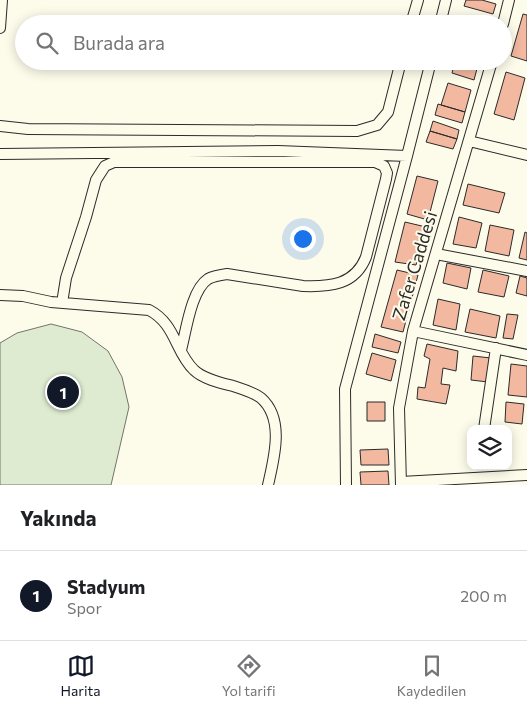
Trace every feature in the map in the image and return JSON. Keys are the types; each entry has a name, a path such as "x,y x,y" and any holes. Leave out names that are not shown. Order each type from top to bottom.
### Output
{"street":[{"path":"0,28 2,0"},
{"path":"414,15 418,0"},
{"path":"442,15 446,0"},
{"path":"506,15 510,0"},
{"path":"0,126 28,129 357,131 377,126 388,112 399,70"},
{"path":"346,485 345,390 429,70"},
{"name":"Zafer Caddesi","path":"401,483 399,408 413,331 489,70"},
{"path":"469,141 527,155"},
{"path":"0,154 278,151 407,156"},
{"path":"62,303 66,278 96,180 106,166 114,162 375,162 384,166 387,173 386,179 366,257 362,268 354,276 343,282 316,287 227,274 212,278 201,285 196,293 181,350"},
{"path":"436,254 527,271"},
{"path":"0,295 22,296 62,303 149,310 158,314 193,370 261,398 271,411 275,427 276,444 268,485"},
{"path":"413,331 527,355"},
{"path":"485,425 496,348"},
{"path":"483,470 483,478"},
{"path":"401,483 527,475"}],"green space":[{"path":"51,324 82,332 108,351 122,377 129,407 111,485 0,485 0,343 17,333"}],"building":[{"path":"466,0 482,0 496,4 493,14 464,6"},
{"path":"523,14 527,15 527,61 512,56"},
{"path":"453,70 477,70 474,80 452,73"},
{"path":"506,72 525,78 514,120 494,114"},
{"path":"448,83 471,90 465,112 441,105"},
{"path":"438,104 465,112 462,123 435,115"},
{"path":"433,121 459,130 457,139 430,131"},
{"path":"430,131 457,139 453,149 426,142"},
{"path":"417,176 438,181 428,220 407,214"},
{"path":"468,184 505,193 499,213 463,205"},
{"path":"459,217 482,223 476,248 453,244"},
{"path":"405,222 426,227 416,265 395,262"},
{"path":"490,225 514,230 509,256 485,251"},
{"path":"525,232 527,233 527,260 519,258"},
{"path":"447,263 471,268 467,289 443,283"},
{"path":"397,270 418,275 403,332 381,327"},
{"path":"483,270 509,276 504,297 478,292"},
{"path":"520,276 527,278 527,296 516,293"},
{"path":"438,299 460,304 456,330 433,325"},
{"path":"470,309 500,316 496,338 465,332"},
{"path":"507,314 518,315 513,339 503,338"},
{"path":"375,334 401,342 398,353 372,347"},
{"path":"427,344 458,351 456,371 443,368 441,384 450,385 446,404 417,399 418,387 425,388 430,359 424,356"},
{"path":"372,353 396,360 391,381 366,374"},
{"path":"473,356 491,358 488,382 471,380"},
{"path":"511,364 527,366 527,397 508,395"},
{"path":"367,402 385,402 385,421 367,421"},
{"path":"506,402 524,404 522,424 505,422"},
{"path":"388,449 389,465 361,465 360,450"},
{"path":"388,471 389,485 361,485 360,472"}],"place":[{"name":"Stadyum","path":"63,392"}]}
